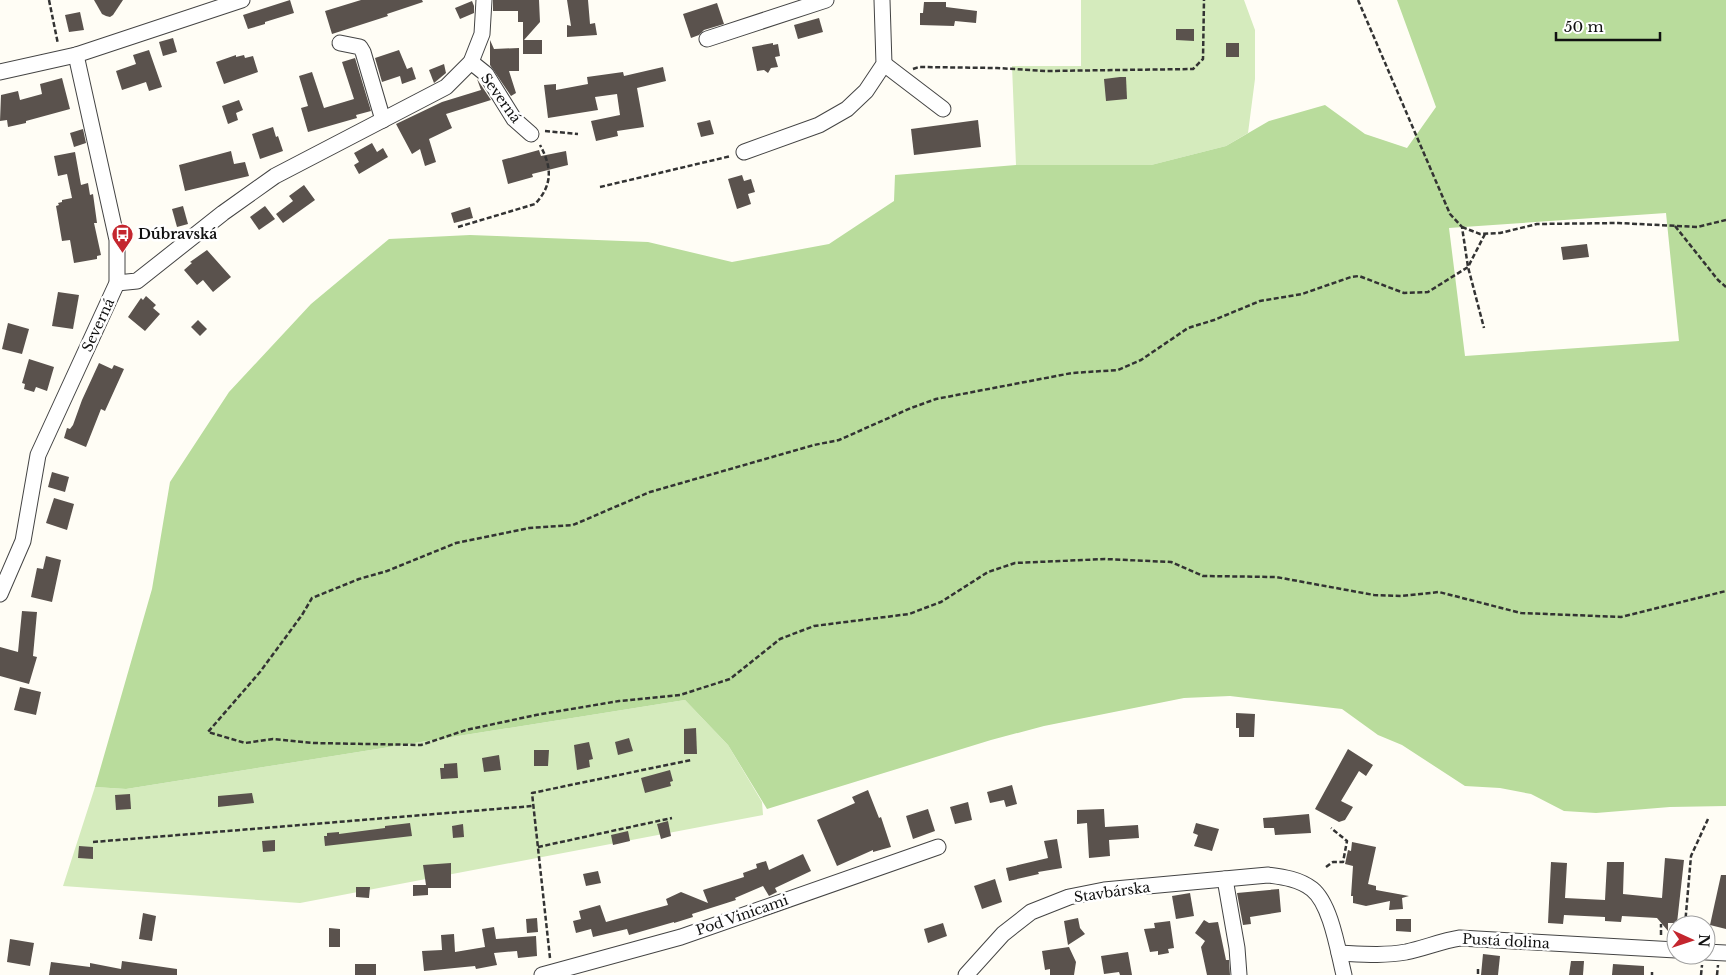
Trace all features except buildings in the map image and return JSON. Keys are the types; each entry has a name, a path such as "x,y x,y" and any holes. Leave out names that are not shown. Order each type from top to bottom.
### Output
{"street":[{"path":"0,72 68,56 242,0"},
{"name":"Severná","path":"0,594 23,541 38,455 117,283 137,281 223,213 275,176 446,87 471,62 482,34 484,0"},
{"path":"707,39 826,0"},
{"path":"744,152 819,125 847,108 866,91 884,64 882,0"},
{"path":"340,43 360,47 363,52 383,120"},
{"path":"68,56 117,240 117,283"},
{"name":"Severná","path":"471,62 486,74 514,119 531,134"},
{"path":"884,64 943,109"},
{"name":"Pod Vinicami","path":"547,974 680,937 938,847"},
{"name":"Stavbárska","path":"966,975 1003,934 1032,912 1069,897 1104,890 1268,875 1291,878 1312,889 1326,909 1344,975"},
{"path":"1225,878 1237,948 1239,975"},
{"name":"Pustá dolina","path":"1338,954 1406,952 1443,940 1460,938 1666,949"}],"path":[{"path":"48,0 68,56"},
{"path":"897,74 919,67 1046,71 1193,69 1203,59 1204,0"},
{"path":"1358,0 1450,214 1462,227 1485,234 1500,233 1536,224 1618,223 1697,227 1726,220"},
{"path":"458,227 536,204 543,195 550,177 541,146 531,134 541,131 578,134"},
{"path":"600,187 744,152"},
{"path":"1675,226 1718,280 1726,287"},
{"path":"1462,227 1468,267 1484,328"},
{"path":"1485,234 1468,267 1428,292 1404,294 1359,276 1302,294 1260,300 1214,320 1188,328 1141,360 1118,370 1072,373 936,399 839,440 814,445 650,492 574,525 529,528 456,542 387,571 359,579 312,598 302,615 260,672 208,732 245,742 273,739 313,743 420,745 466,730 536,715 619,701 680,694 730,679 780,639 814,626 909,614 941,602 988,572 1015,563 1105,559 1172,562 1202,576 1276,577 1374,595 1401,596 1439,592 1521,612 1621,618 1726,591"},
{"path":"547,974 538,847 532,793 691,760"},
{"path":"93,842 533,806"},
{"path":"538,847 672,818"},
{"path":"1686,915 1691,856 1708,819"},
{"path":"1326,867 1333,862 1343,862 1346,841 1331,828"},
{"path":"1478,969 1478,975"}],"green space":[{"path":"1081,0 1244,0 1255,30 1255,79 1248,133 1226,146 1151,165 1016,165 1012,66 1081,66"},
{"path":"1397,0 1726,0 1726,806 1670,807 1596,813 1564,811 1531,794 1500,788 1465,786 1402,745 1378,735 1342,709 1230,696 1184,698 1044,726 991,740 767,809 728,745 685,700 126,789 95,787 152,589 170,482 229,392 311,304 389,239 470,235 648,242 732,262 829,244 894,201 895,175 1016,165 1151,165 1226,146 1269,121 1325,105 1365,134 1407,148 1436,107","holes":["1666,213 1679,341 1465,356 1449,228"]},
{"path":"685,700 728,745 762,802 763,815 300,903 63,886 95,787 126,789"}],"place":[{"name":"Dúbravská","path":"122,253"}]}
